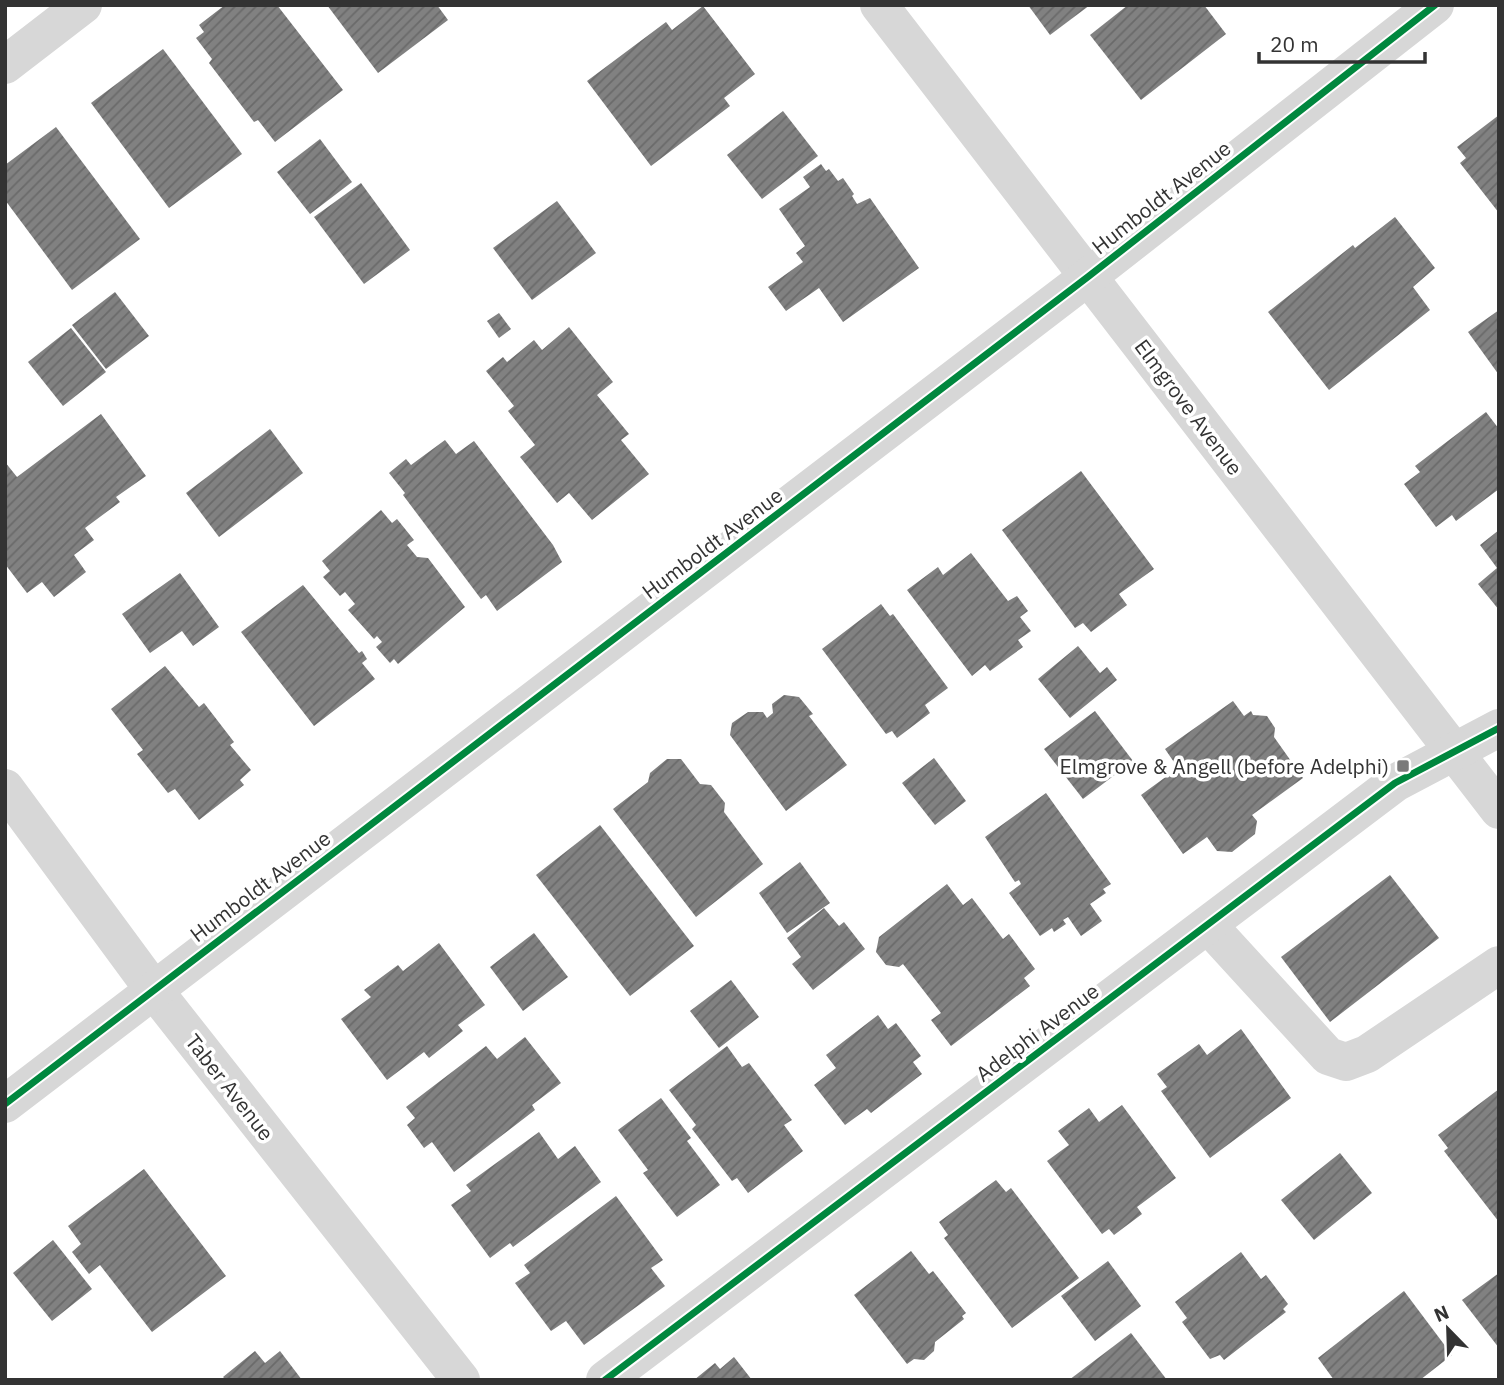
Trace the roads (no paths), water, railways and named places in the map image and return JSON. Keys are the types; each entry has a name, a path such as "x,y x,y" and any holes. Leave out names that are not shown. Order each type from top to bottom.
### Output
{"street":[{"path":"5,65 83,5"},
{"name":"Elmgrove Avenue","path":"879,5 1499,810"},
{"name":"Humboldt Avenue","path":"5,1104 1089,276 1436,5"},
{"name":"Adelphi Avenue","path":"605,1380 1395,783 1499,728"},
{"name":"Taber Avenue","path":"5,789 153,989 461,1380"},
{"path":"1208,925 1328,1056 1346,1062 1367,1054 1499,965"}],"place":[{"name":"Elmgrove & Angell (before Adelphi)","path":"1403,766"}]}
